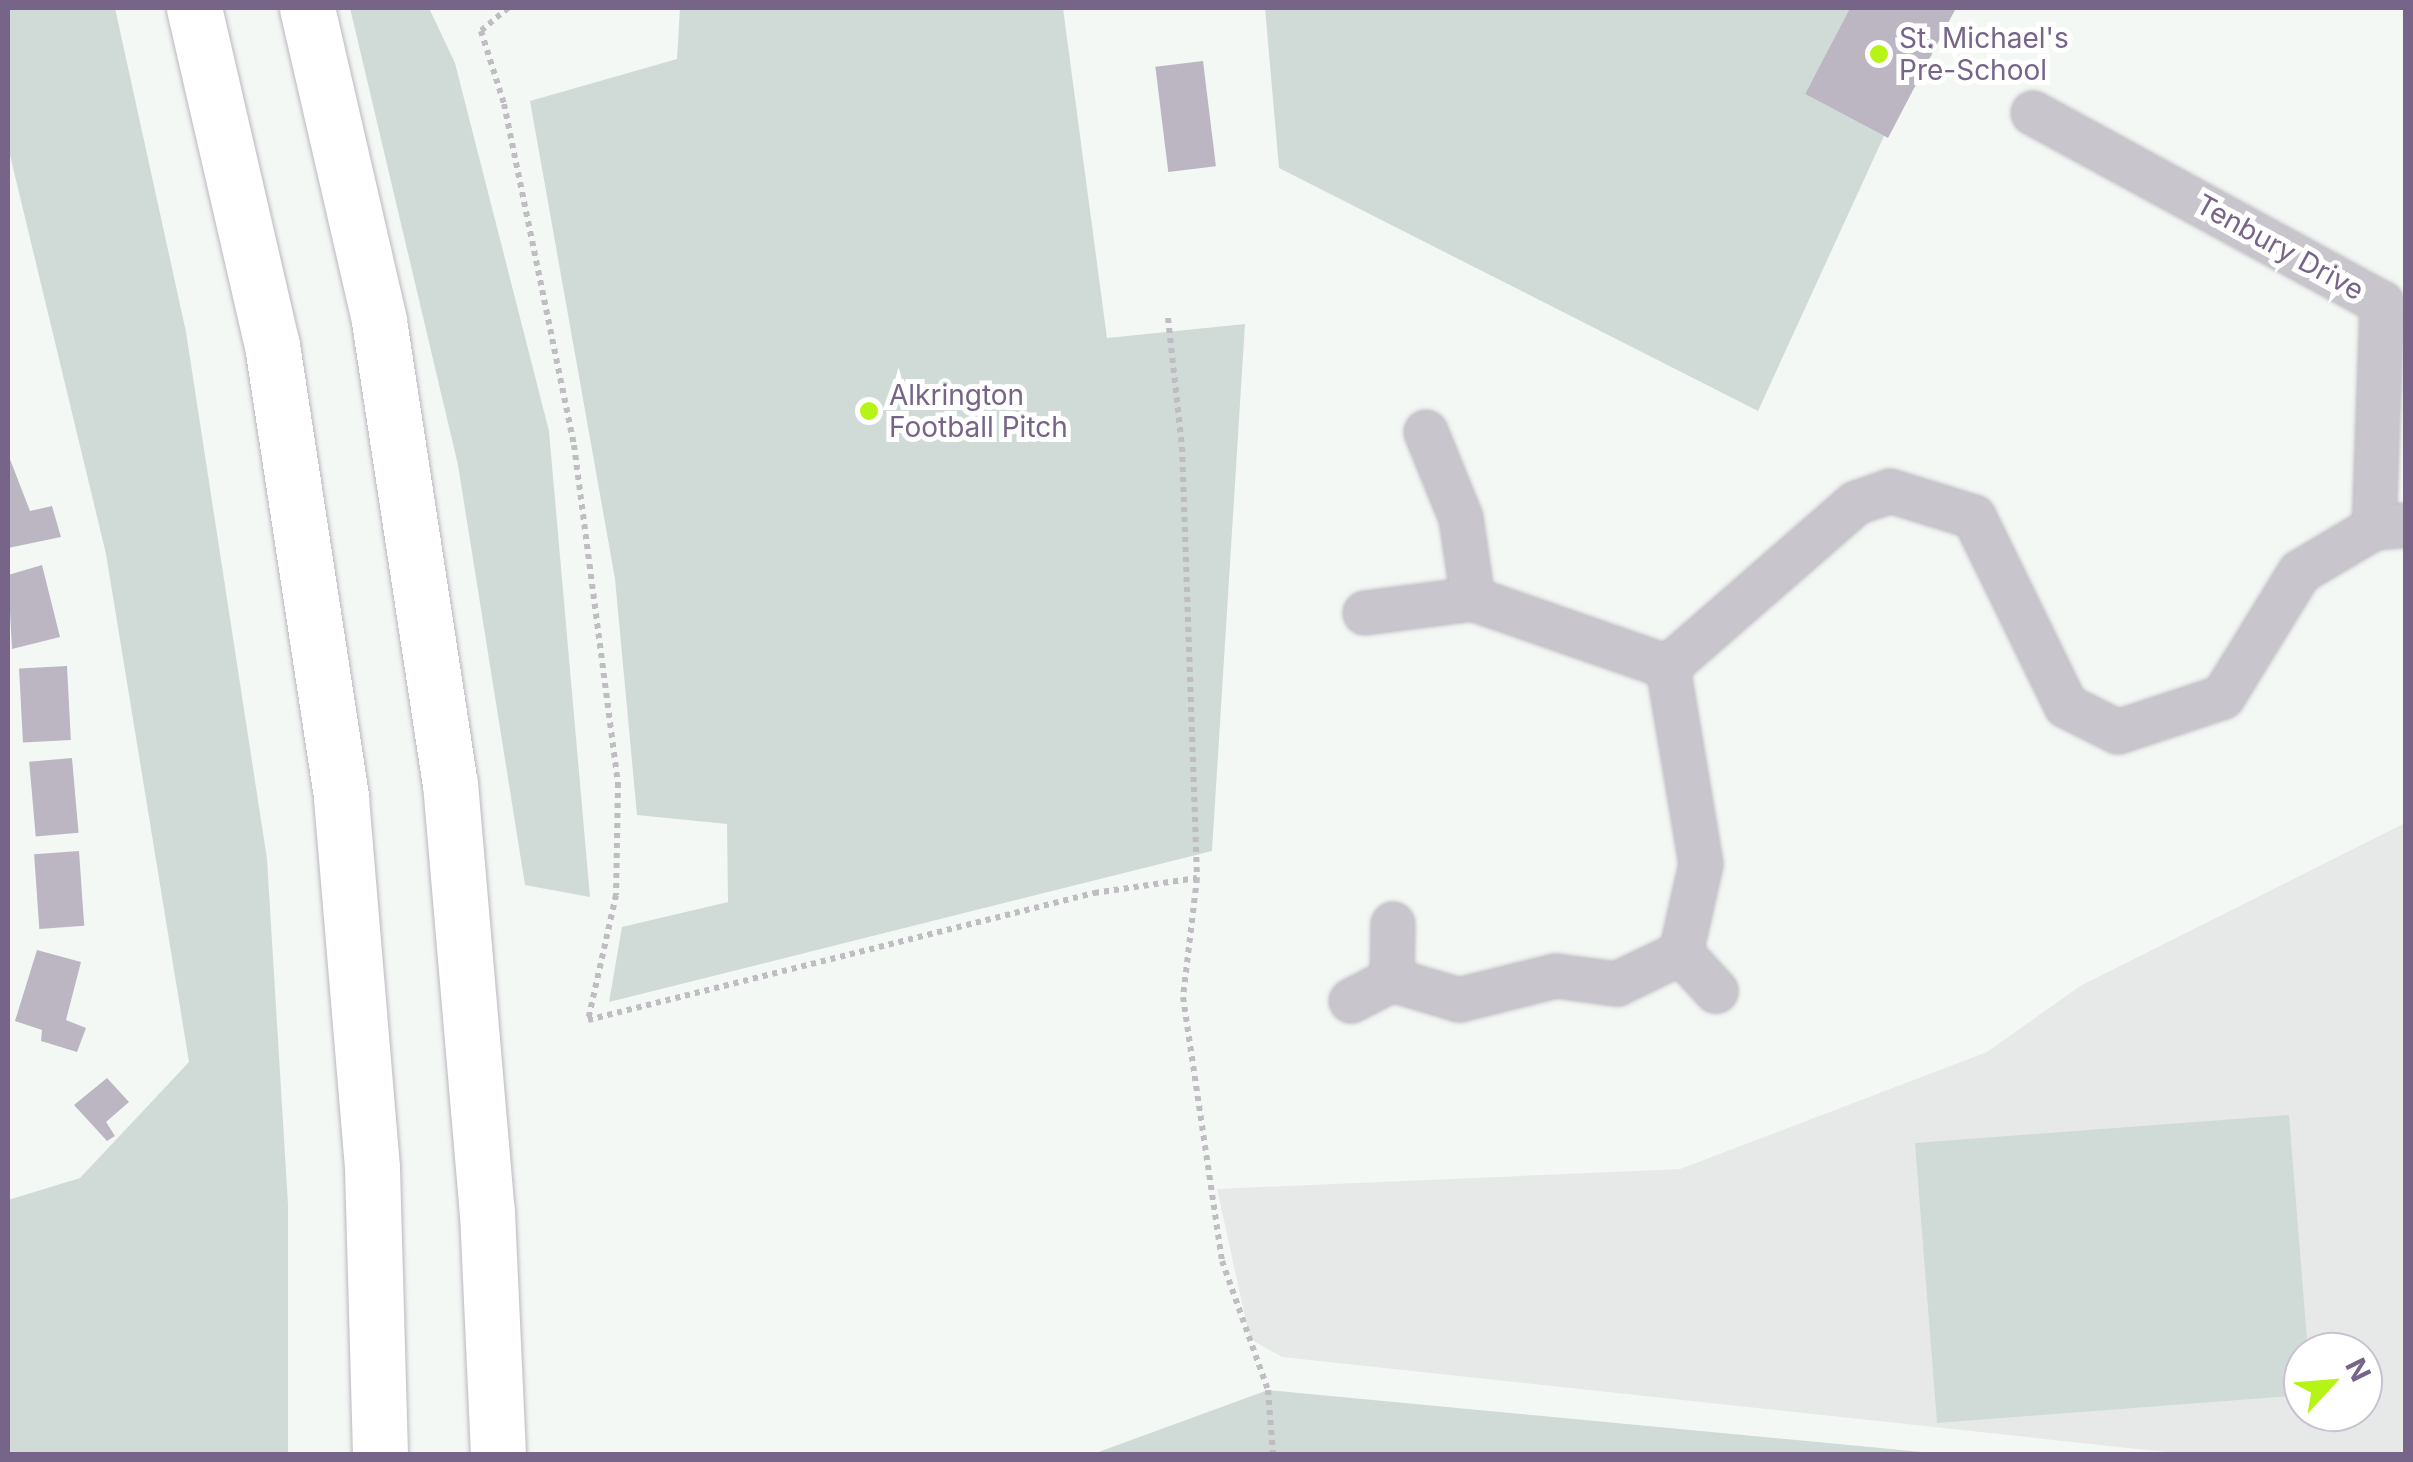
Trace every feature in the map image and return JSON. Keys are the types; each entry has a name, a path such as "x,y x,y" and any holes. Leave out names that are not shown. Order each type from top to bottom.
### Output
{"highway":[{"path":"194,8 272,345 340,798 372,1168 380,1454"},
{"path":"308,8 379,322 450,784 487,1212 498,1454"}],"street":[{"name":"Tenbury Drive","path":"2034,113 2382,303 2390,526"},
{"path":"1426,432 1461,518 1473,600"},
{"path":"1668,667 1856,503 1890,491 1974,518 2066,706 2118,732 2223,696 2300,572 2390,526"},
{"path":"1365,612 1473,600 1668,667"},
{"path":"1668,667 1701,864 1681,953"},
{"path":"1392,980 1393,924"},
{"path":"1351,1001 1392,980 1459,1000 1556,976 1618,984 1681,953"},
{"path":"1681,953 1716,991"}],"path":[{"path":"508,8 481,31 504,104 574,445 618,782 616,895 588,1020 1094,894 1196,878"},
{"path":"1168,318 1182,447 1196,878 1182,996 1222,1260 1268,1390 1273,1454"}],"shaded area":[{"path":"8,8 115,8 186,332 267,859 288,1204 288,1454 8,1454 8,1200 80,1178 189,1062 106,554 8,147"},
{"path":"350,8 429,8 455,63 549,431 590,897 525,885 458,465"},
{"path":"680,8 1063,8 1107,338 1245,324 1212,851 609,1002 622,927 728,902 727,824 637,815 615,579 530,101 677,59"},
{"path":"1265,8 1850,8 1805,94 1884,136 1758,411 1279,168"},
{"path":"2405,823 2405,1454 2184,1454 1282,1357 1250,1339 1217,1189 1680,1169 1987,1052 2080,986"},
{"path":"2289,1115 2306,1332 2283,1332 2283,1397 1937,1423 1915,1143"},
{"path":"1268,1390 1943,1454 1093,1454"}],"building":[{"name":"St. Michael's Pre-School","path":"1850,8 1956,8 1888,138 1805,94"},
{"path":"1203,61 1216,166 1168,172 1155,67"},
{"path":"8,454 30,511 52,506 61,537 8,548"},
{"path":"42,565 60,637 12,649 8,575"},
{"path":"67,666 71,740 23,742 19,669"},
{"path":"72,758 79,833 36,836 29,762"},
{"path":"79,851 84,926 39,929 34,854"},
{"path":"37,950 81,962 66,1020 86,1028 77,1052 41,1041 42,1030 15,1021"},
{"path":"107,1078 129,1102 106,1122 115,1136 107,1141 74,1105"}],"place":[{"name":"St. Michael's Pre-School","path":"1879,54"},
{"name":"Alkrington Football Pitch","path":"869,411"}]}
